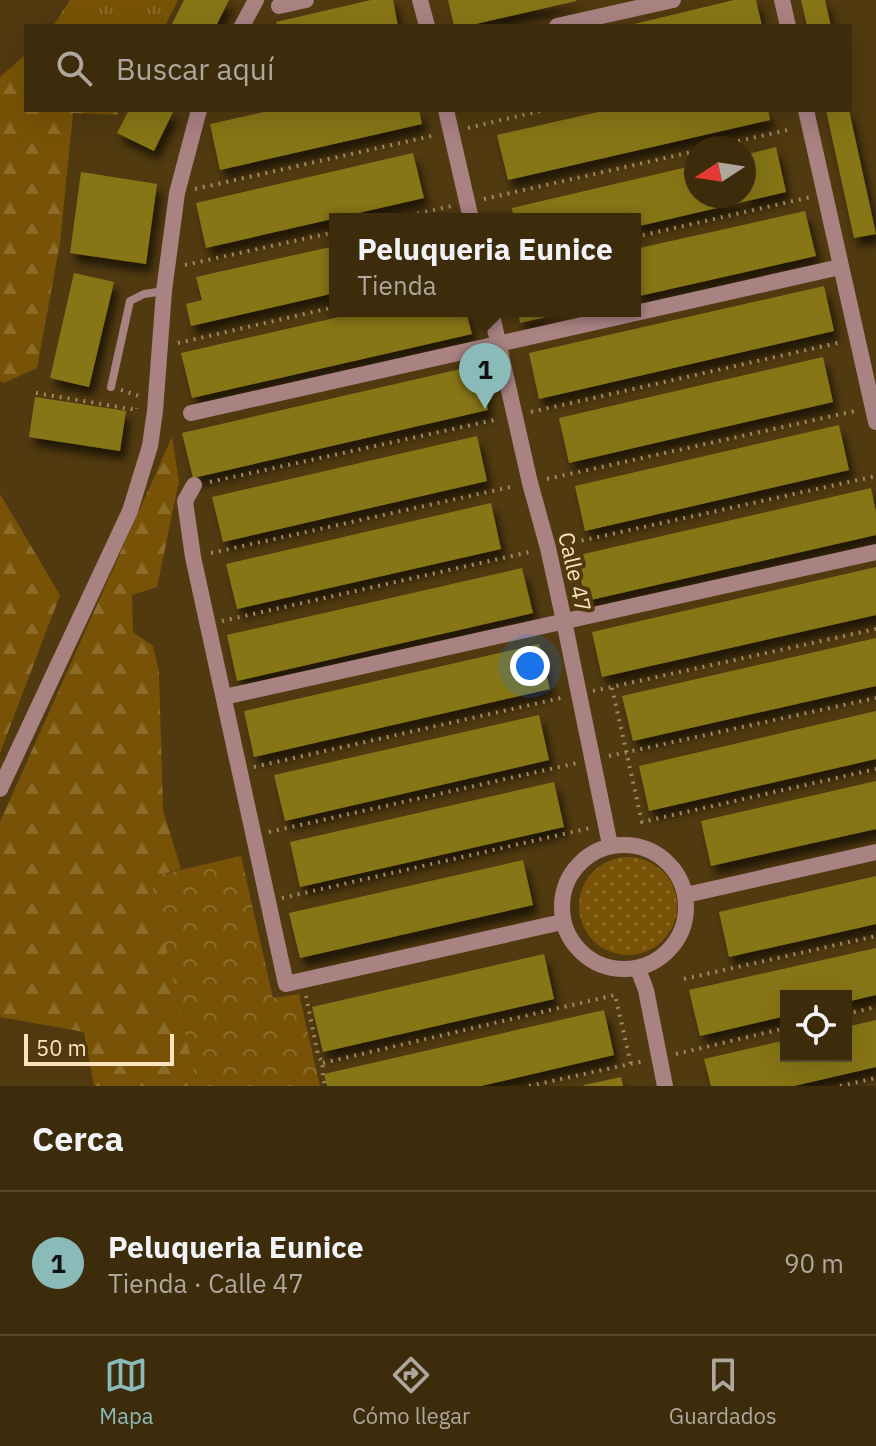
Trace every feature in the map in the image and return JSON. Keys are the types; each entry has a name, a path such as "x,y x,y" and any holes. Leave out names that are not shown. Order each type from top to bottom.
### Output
{"street":[{"path":"243,24 256,0"},
{"path":"279,6 306,0"},
{"path":"420,0 426,24"},
{"path":"566,24 673,0"},
{"path":"782,0 788,24"},
{"path":"0,789 130,511 150,446 166,269 177,193 198,112"},
{"path":"446,112 469,211"},
{"path":"808,117 876,422"},
{"path":"641,312 840,267"},
{"name":"Calle 47","path":"492,317 564,621 610,845"},
{"path":"191,413 618,317"},
{"path":"194,485 185,501 193,557 286,984 562,922"},
{"path":"224,697 876,552"},
{"path":"610,845 643,846 671,865 686,895 684,927 667,954 638,969 605,968 577,950 562,922 563,888 581,860 610,845"},
{"path":"686,895 876,852"},
{"path":"638,969 646,990 665,1086"}],"lane":[{"path":"111,387 130,301 144,294 164,291"}],"path":[{"path":"177,193 535,112"},
{"path":"746,136 808,117"},
{"path":"469,211 684,154"},
{"path":"641,236 825,194"},
{"path":"166,269 329,233"},
{"path":"160,347 329,308"},
{"path":"36,393 137,410 140,396 111,387"},
{"path":"240,771 876,629"},
{"path":"611,687 642,822 876,769"},
{"path":"254,836 876,698"},
{"path":"268,901 607,824"},
{"path":"684,979 876,936"},
{"path":"303,980 318,1055 323,1063 325,1086"},
{"path":"323,1063 615,995 631,1064"},
{"path":"852,1013 876,1007"},
{"path":"840,1086 876,1078"}],"green space":[{"path":"70,0 178,0 166,24 54,24"},
{"path":"24,56 24,112 117,112 119,115 73,113 60,243 37,368 4,383 0,381 0,77"},
{"path":"172,437 179,481 157,587 132,595 133,632 153,646 159,672 163,810 181,869 151,877 197,1086 94,1086 84,1032 0,1017 0,822"},
{"path":"0,494 60,595 0,753"},
{"path":"241,856 273,998 299,994 320,1086 197,1086 150,877"},
{"path":"628,857 647,861 663,871 673,887 677,906 673,925 663,941 647,951 628,955 609,951 593,941 583,925 579,906 583,887 593,871 609,861"}],"building":[{"path":"184,0 229,0 217,24 172,24"},
{"path":"371,0 393,0 398,24 276,24"},
{"path":"448,0 576,0 476,24 454,24"},
{"path":"734,0 756,0 762,24 634,24"},
{"path":"801,0 825,0 831,24 807,24"},
{"path":"128,112 173,112 154,151 117,133"},
{"path":"264,112 419,112 422,124 220,170 210,124"},
{"path":"598,112 768,112 770,120 700,136 684,136 684,140 508,180 497,135"},
{"path":"826,112 849,112 876,234 854,238"},
{"path":"776,147 786,192 756,199 756,152"},
{"path":"413,153 424,198 359,213 329,213 329,220 206,248 196,203"},
{"path":"684,168 684,208 717,208 641,226 641,213 513,213 512,208"},
{"path":"81,172 157,184 146,264 70,253"},
{"path":"805,211 816,256 641,296 641,248"},
{"path":"329,247 329,294 191,326 186,304 202,300 196,277"},
{"path":"74,273 114,282 89,387 50,378"},
{"path":"824,286 834,331 539,399 529,353"},
{"path":"339,317 468,317 472,334 192,398 181,353"},
{"path":"519,317 546,317 520,323"},
{"path":"823,357 833,402 569,463 559,418"},
{"path":"478,365 488,410 193,478 182,433"},
{"path":"35,397 126,411 120,451 29,437"},
{"path":"839,425 849,470 585,531 575,486"},
{"path":"477,436 487,481 223,542 212,497"},
{"path":"871,488 876,512 876,535 586,601 575,556"},
{"path":"491,503 501,549 237,609 226,564"},
{"path":"876,567 876,615 602,677 592,632"},
{"path":"522,568 533,613 237,681 227,635"},
{"path":"876,638 876,686 633,741 622,696"},
{"path":"539,644 550,689 254,757 244,711"},
{"path":"876,711 876,759 649,811 639,766"},
{"path":"539,715 549,760 285,821 274,775"},
{"path":"876,781 876,829 711,866 701,821"},
{"path":"554,782 564,827 300,887 290,842"},
{"path":"523,860 533,905 300,958 289,913"},
{"path":"876,876 876,924 729,957 719,912"},
{"path":"876,948 876,995 852,1001 852,990 780,990 780,1017 700,1036 689,990"},
{"path":"544,954 554,999 323,1052 312,1007"},
{"path":"604,1010 614,1055 481,1086 327,1086 324,1074"},
{"path":"876,1020 876,1067 794,1086 711,1086 704,1059 780,1041 780,1062 852,1062 852,1026"},
{"path":"621,1077 623,1086 584,1086 584,1085"}],"place":[{"name":"Peluqueria Eunice","path":"485,409"}]}
